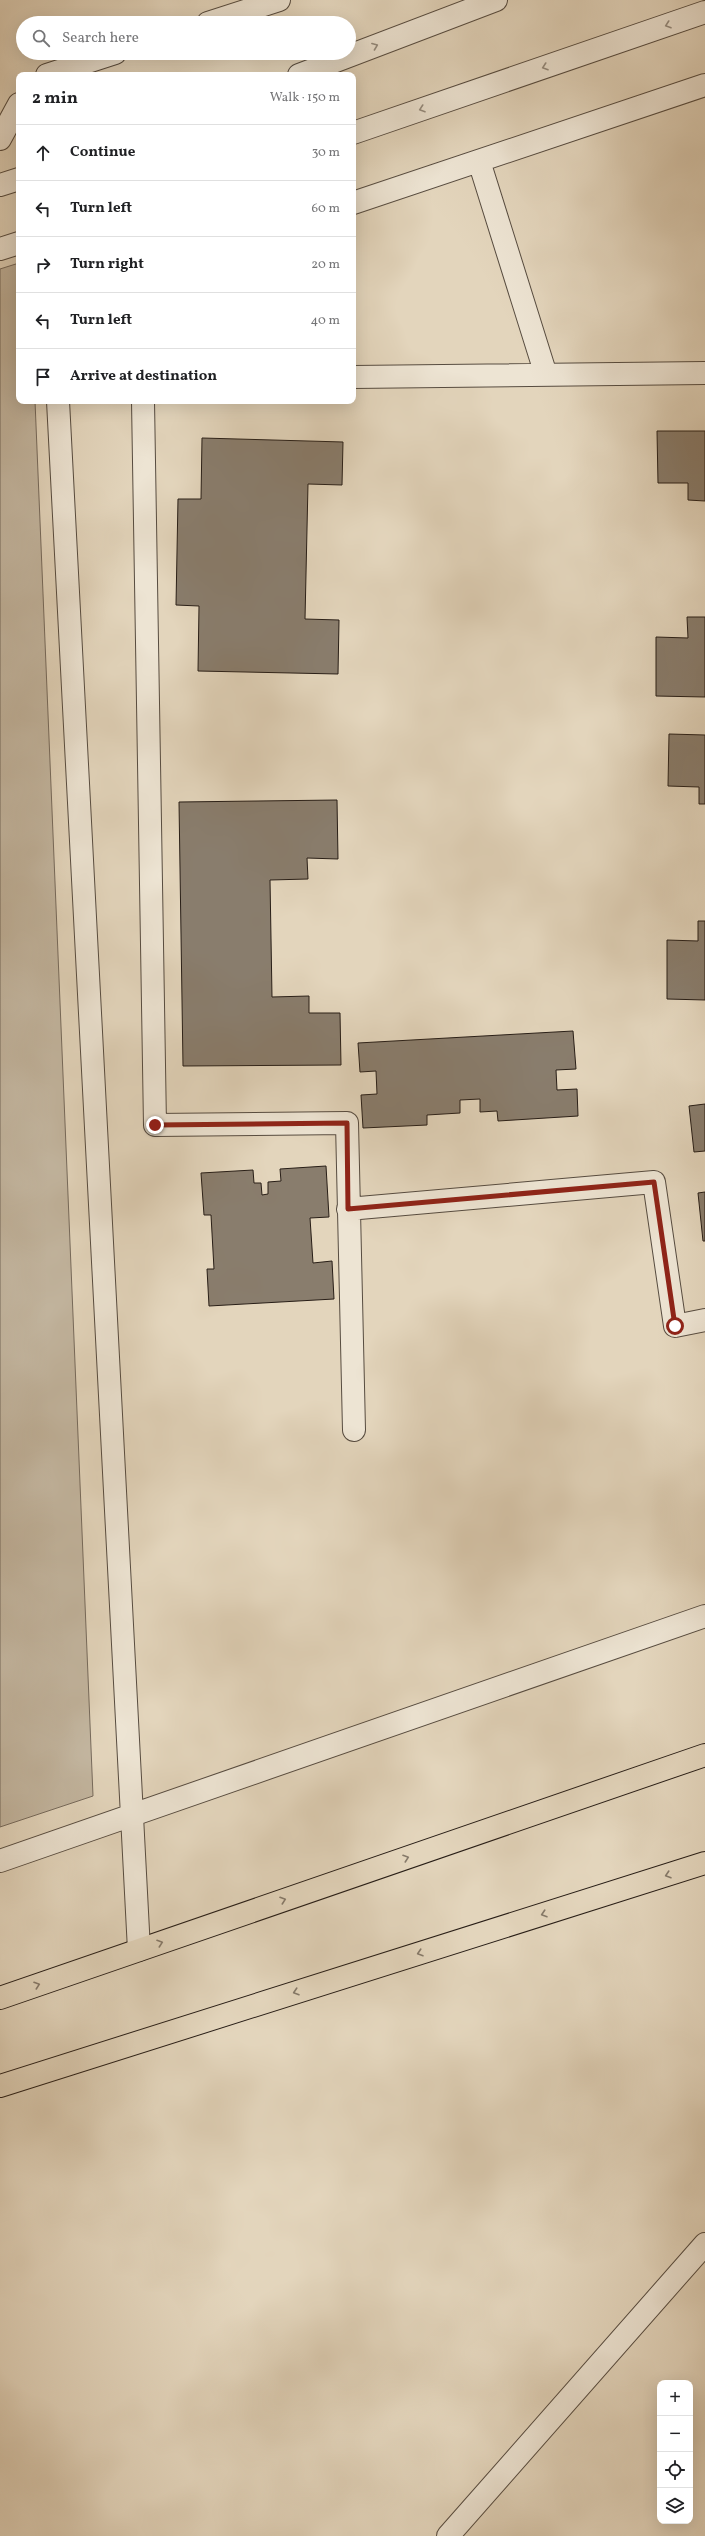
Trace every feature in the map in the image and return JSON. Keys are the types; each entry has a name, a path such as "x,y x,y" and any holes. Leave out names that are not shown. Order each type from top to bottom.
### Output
{"main road":[{"path":"0,1998 705,1755"},
{"path":"0,2086 705,1863"}],"street":[{"path":"230,16 279,0"},
{"path":"356,53 496,0"},
{"path":"356,132 705,12"},
{"path":"56,72 93,60"},
{"path":"307,72 338,60"},
{"path":"356,202 705,85"},
{"path":"0,139 16,110"},
{"path":"479,161 546,375"},
{"path":"0,185 16,180"},
{"path":"0,249 16,244"},
{"path":"356,377 705,373"},
{"path":"58,404 139,1950"},
{"path":"143,404 155,1125 347,1123 354,1430"},
{"path":"348,1209 654,1182 675,1326 705,1320"},
{"path":"0,1862 705,1616"},
{"path":"448,2536 705,2244"}],"shaded area":[{"path":"16,264 16,404 35,404 93,1796 0,1827 0,269"}],"building":[{"path":"657,431 705,431 705,501 688,500 688,483 658,483"},
{"path":"202,438 343,442 342,485 308,484 305,619 339,620 338,674 198,671 199,606 176,605 178,499 201,499"},
{"path":"687,617 705,617 705,697 656,696 656,637 688,638"},
{"path":"669,734 705,735 705,804 699,804 699,787 668,786"},
{"path":"337,800 338,859 307,858 308,879 270,880 272,997 309,996 309,1013 340,1013 341,1065 183,1066 179,802"},
{"path":"698,921 705,921 705,1000 667,999 667,940 698,941"},
{"path":"573,1031 576,1069 556,1070 557,1090 577,1089 578,1116 498,1121 497,1111 480,1112 480,1099 460,1100 460,1113 427,1115 427,1125 363,1128 361,1095 377,1094 376,1071 360,1072 358,1043"},
{"path":"705,1104 705,1151 694,1152 689,1106"},
{"path":"326,1166 329,1217 310,1218 313,1263 332,1261 334,1299 209,1306 207,1269 214,1269 211,1215 204,1215 201,1173 253,1170 254,1183 261,1183 262,1195 268,1194 268,1182 281,1181 280,1169"},
{"path":"705,1192 705,1241 703,1241 698,1193"}],"route":[{"path":"155,1125 347,1123 348,1209 654,1182 675,1326"}]}
